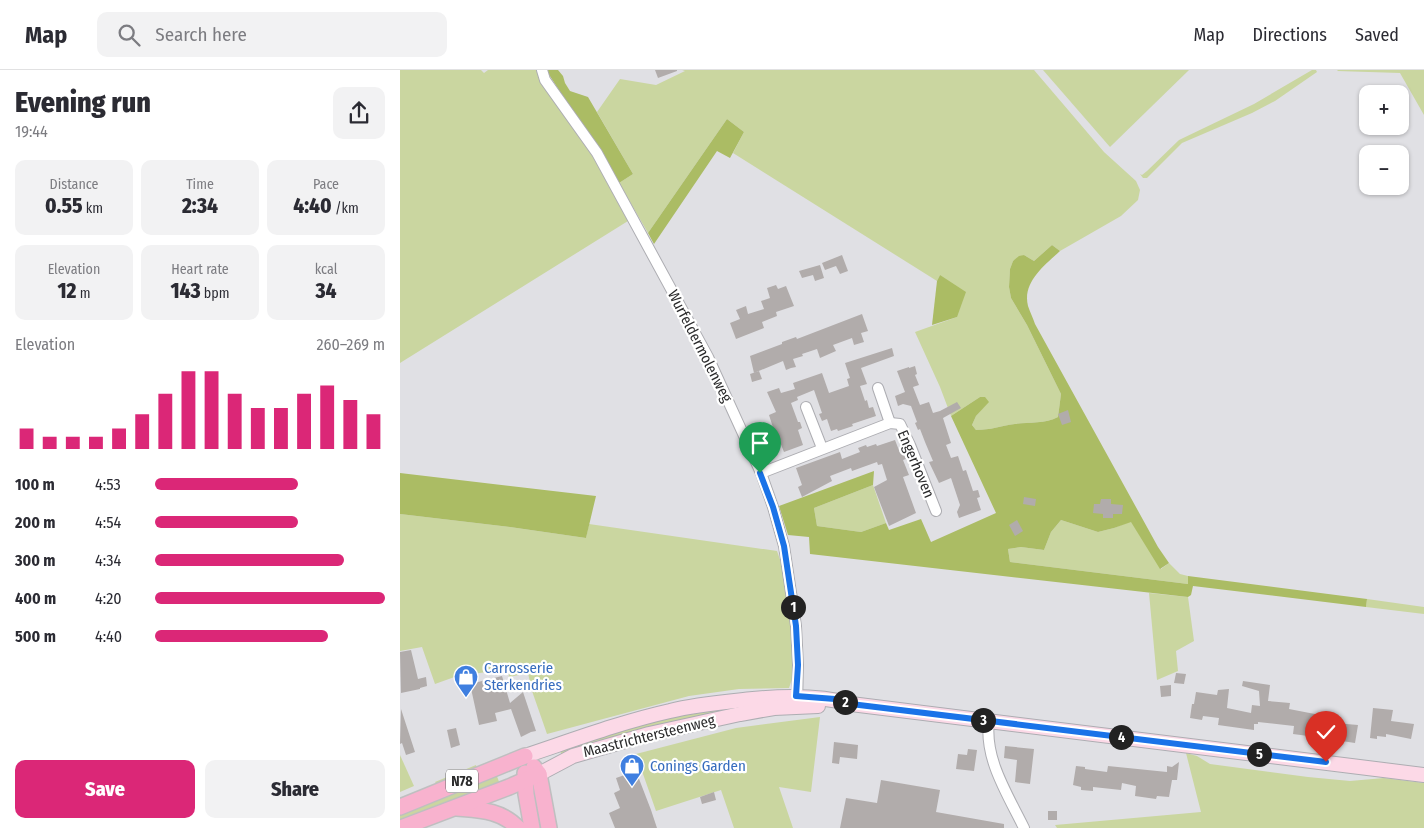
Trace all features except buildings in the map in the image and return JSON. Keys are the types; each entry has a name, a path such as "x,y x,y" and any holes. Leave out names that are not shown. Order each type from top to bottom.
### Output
{"main road":[{"name":"Maastrichtersteenweg","path":"400,807 525,756 600,731 671,710 730,701 797,702 835,699 851,704 1424,775"},
{"name":"Maastrichtersteenweg","path":"401,828 525,780 573,756 594,749 649,734 797,702"},
{"path":"525,756 539,774 549,828"},
{"path":"525,756 525,780 532,828"},
{"path":"455,808 482,810 498,814 510,820 518,828"}],"street":[{"name":"Wurfeldermolenweg","path":"542,70 545,80 597,153 702,344 760,473 773,507 784,546 796,626 797,702"},
{"name":"Engerhoven","path":"878,388 890,422"},
{"path":"806,407 822,448"},
{"name":"Engerhoven","path":"760,473 890,422 900,424 936,511"},
{"path":"730,701 733,715"},
{"path":"989,721 987,733 989,749 998,775 1024,828"}],"green space":[{"path":"400,70 481,70 484,73 488,70 536,70 546,89 595,160 628,221 400,363"},
{"path":"546,70 558,70 570,91 588,97 633,174 619,183"},
{"path":"682,70 1034,70 1104,152 1136,181 1140,190 1138,200 1121,216 1060,251 1052,245 1034,261 1024,255 1013,261 1010,269 1009,287 1011,298 1027,325 1061,394 1058,417 1042,422 976,430 972,425 976,416 988,402 980,397 951,416 915,332 957,317 940,275 937,281 733,153 744,132 727,119 648,233 619,183 633,174 597,112 620,79 656,85 685,71"},
{"path":"1043,70 1189,70 1110,147"},
{"path":"1312,70 1317,72 1275,101 1182,143 1147,178 1143,178 1140,174 1142,175 1147,171 1179,140 1254,104"},
{"path":"1424,70 1424,115 1409,89 1409,85 1407,85 1400,73 1337,71"},
{"path":"727,119 744,132 730,158 717,151 654,244 648,233"},
{"path":"1052,245 1060,251 1036,275 1028,289 1028,306 1035,324 1158,547 1169,563 1160,569 1131,522 1098,532 1061,520 1051,532 1044,550 1021,547 1008,549 1010,562 1188,584 1188,576 1367,599 1366,607 1193,586 1191,595 1188,597 810,554 809,537 788,535 779,506 874,471 873,485 814,508 817,526 861,532 886,523 889,530 921,519 931,542 996,513 951,416 980,397 985,397 989,402 976,416 972,425 976,430 1042,422 1058,417 1061,394 1027,325 1011,298 1009,287 1010,269 1013,261 1019,256 1024,255 1034,261"},
{"path":"940,275 966,292 957,317 932,325 937,281"},
{"path":"400,473 596,496 586,538 400,514"},
{"path":"873,485 886,523 861,532 817,526 814,508"},
{"path":"400,514 586,538 589,524 777,551 785,574 791,624 793,676 789,688 739,689 689,696 547,734 532,691 528,673 509,677 508,670 460,675 435,684 422,647 400,651"},
{"path":"1061,520 1098,532 1131,521 1161,569 1169,563 1180,574 1188,576 1188,584 1010,562 1008,549 1021,547 1044,550 1051,532"},
{"path":"1149,593 1188,597 1194,641 1176,651 1178,671 1157,680"},
{"path":"1367,599 1424,607 1424,614 1366,607"},
{"path":"718,705 720,714 562,757 560,750 639,725"},
{"path":"820,717 811,792 779,787 793,828 734,828 721,790 656,811 636,754 736,728"},
{"path":"1186,753 1197,756 1210,764 1308,777 1350,781 1384,778 1424,783 1424,828 1057,828 1055,825 1201,812"},
{"path":"400,755 414,786 400,792"},
{"path":"476,765 477,770 438,786 435,782"},
{"path":"495,771 501,787 400,822 400,810"}],"place":[{"name":"Carrosserie Sterkendries","path":"466,698"},
{"name":"Conings Garden","path":"632,787"}],"route":[{"path":"760,473 773,507 784,546 796,626 798,665 796,696 835,699 851,704 1326,762"}]}
